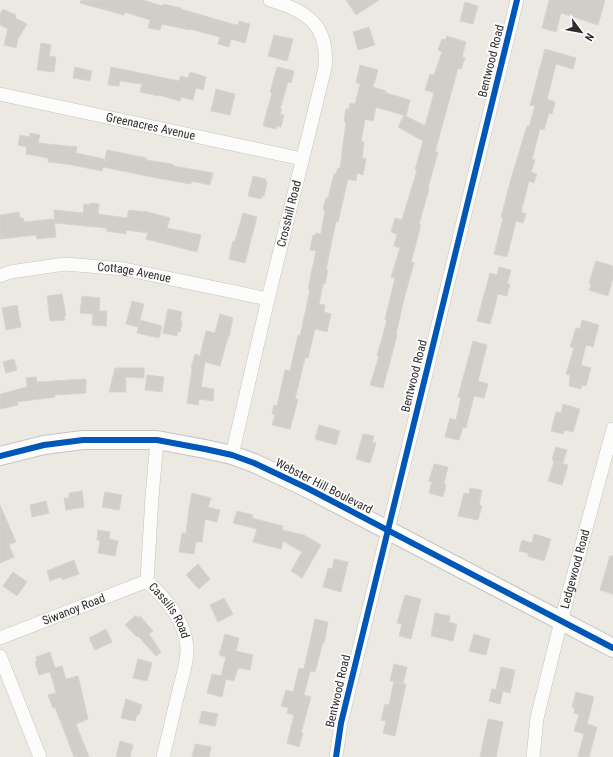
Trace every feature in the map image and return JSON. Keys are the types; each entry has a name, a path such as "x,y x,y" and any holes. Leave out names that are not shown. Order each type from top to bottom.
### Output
{"street":[{"name":"Crosshill Road","path":"232,456 268,299 325,68 325,47 318,27 310,19 288,5 270,0"},
{"name":"Bentwood Road","path":"336,757 341,723 517,0"},
{"name":"Greenacres Avenue","path":"0,94 302,159"},
{"name":"Cottage Avenue","path":"0,276 10,272 65,264 116,268 268,299"},
{"name":"Ledgewood Road","path":"533,757 537,718 561,621 613,429"},
{"name":"Webster Hill Boulevard","path":"0,456 44,446 83,440 157,440 205,449 232,456 254,463 307,488 613,648"},
{"name":"Cassilis Road","path":"157,440 147,581 164,599 175,614 182,626 188,648 184,671 163,757"},
{"name":"Siwanoy Road","path":"0,638 147,581"},
{"path":"0,656 40,757"}],"building":[{"path":"81,0 143,0 162,6 163,4 181,8 232,24 239,25 239,21 250,24 245,43 231,39 229,47 218,44 220,37 190,29 162,24 160,30 148,28 150,20 125,12 124,15 80,3"},
{"path":"346,0 379,0 356,15"},
{"path":"549,0 605,0 598,25 561,13 556,32 542,28"},
{"path":"465,2 478,6 473,24 460,21"},
{"path":"3,9 16,15 15,18 27,24 18,39 16,48 4,45 8,29 0,25 0,14"},
{"path":"369,27 375,45 358,50 353,32"},
{"path":"274,35 293,39 287,61 268,56"},
{"path":"447,36 466,42 462,57 465,58 461,69 458,68 435,152 438,152 419,224 421,225 411,262 414,263 383,388 370,385 379,356 377,356 387,320 385,320 395,278 391,277 400,248 394,246 397,234 391,232 395,218 402,220 417,170 415,170 423,141 398,127 404,115 425,126 434,93 425,90 430,74 434,75 442,52 438,50 442,39 445,40"},
{"path":"41,43 51,45 49,56 56,57 54,72 37,70"},
{"path":"545,49 576,58 573,69 556,64 547,99 555,102 552,114 549,113 544,130 540,129 532,159 535,160 531,172 537,174 534,183 529,181 521,212 526,214 523,223 516,221 507,257 494,254 503,218 501,217 511,179 527,126 529,127 535,106 530,105"},
{"path":"360,65 378,70 373,87 386,91 386,93 410,100 406,116 376,107 373,121 365,119 361,141 364,142 362,158 366,159 363,175 357,173 356,181 348,179 338,222 336,221 326,270 328,270 325,284 323,284 319,304 325,305 324,312 331,314 327,332 315,329 308,358 305,358 295,399 298,399 290,429 272,425 275,415 272,414 274,405 277,406 285,370 290,371 298,335 300,336 310,290 308,289 316,251 310,250 313,235 315,236 316,233 321,234 325,210 323,209 326,198 328,198 334,174 336,174 338,168 340,168 346,122 344,121 346,109 349,109 350,103 355,104 360,84 356,82"},
{"path":"75,67 92,71 90,81 73,78"},
{"path":"111,67 179,81 181,76 188,78 190,72 206,77 203,90 196,88 193,100 181,97 180,101 159,95 140,92 142,84 120,81 119,86 108,85"},
{"path":"277,67 294,71 291,83 288,82 280,109 282,109 280,114 284,115 281,127 277,126 276,129 263,126"},
{"path":"216,89 235,94 230,115 211,111"},
{"path":"30,133 40,135 38,143 77,147 76,153 104,159 104,163 107,150 147,158 146,160 213,173 210,185 191,181 191,184 103,167 102,171 48,162 48,158 26,154 27,147 18,145 20,135 29,137"},
{"path":"253,176 265,179 267,183 264,196 262,196 261,199 248,196"},
{"path":"90,203 99,204 98,214 127,218 129,210 144,211 170,218 167,228 201,235 197,252 146,239 148,233 126,230 126,234 106,231 107,228 55,223 54,210 83,213 84,204 90,205"},
{"path":"19,212 20,218 23,218 24,222 54,219 56,237 37,239 36,235 0,239 0,215"},
{"path":"243,213 257,217 245,263 229,259 233,241 235,241"},
{"path":"596,261 613,266 613,278 608,296 589,290 591,284 589,283"},
{"path":"499,267 511,270 507,284 510,284 507,296 498,294 490,324 477,321 490,273 497,275"},
{"path":"62,294 66,316 64,316 65,320 50,321 47,296"},
{"path":"82,296 100,298 99,311 107,311 106,326 92,325 93,314 80,313"},
{"path":"132,301 144,304 138,327 126,324"},
{"path":"17,305 21,327 6,330 2,308"},
{"path":"168,309 182,312 180,332 178,331 177,336 163,333"},
{"path":"220,314 233,318 220,366 205,362 201,387 214,389 213,401 199,399 198,405 187,403 191,368 195,354 200,356 206,331 215,333"},
{"path":"140,320 162,326 159,338 137,333"},
{"path":"582,320 599,325 593,347 586,345 581,365 591,368 586,386 582,385 581,389 569,386 570,375 566,374 574,348 570,347 576,328 580,329"},
{"path":"473,341 487,345 478,381 488,384 484,398 474,396 466,428 463,427 459,440 445,437 450,418 456,420 461,398 458,397"},
{"path":"14,359 17,370 6,373 3,362"},
{"path":"115,368 144,368 144,378 126,377 126,392 109,392"},
{"path":"147,375 164,377 162,392 145,390"},
{"path":"36,377 37,382 86,379 86,393 54,395 55,397 17,402 18,405 0,409 0,394 27,387 26,378"},
{"path":"563,404 580,409 573,432 564,430 563,434 551,431 556,412 561,413"},
{"path":"319,425 340,431 336,445 315,439"},
{"path":"363,434 374,436 372,442 376,443 370,463 356,459"},
{"path":"556,447 567,450 563,463 555,462 568,465 562,485 548,481 554,462 552,459"},
{"path":"434,464 448,467 443,497 429,493 432,482 429,481"},
{"path":"470,488 482,490 479,505 482,506 478,520 458,516 464,493 469,494"},
{"path":"82,491 84,507 66,510 64,498 69,498 69,493"},
{"path":"105,492 122,495 119,510 102,507"},
{"path":"192,493 211,498 208,507 220,510 217,522 205,519 202,542 196,542 194,554 179,552 182,533 186,533"},
{"path":"46,501 49,513 32,517 30,505"},
{"path":"0,505 16,542 9,545 14,557 0,563"},
{"path":"237,511 253,515 252,518 283,526 282,530 304,535 321,545 302,578 291,571 302,552 283,541 281,549 253,542 257,529 233,523"},
{"path":"98,530 110,532 109,539 118,541 115,556 98,553 100,541 97,540"},
{"path":"534,534 551,539 544,561 528,556 528,553 519,551 522,540 532,543"},
{"path":"610,556 613,556 613,594 600,590"},
{"path":"334,559 348,562 341,592 323,587 328,568 332,569"},
{"path":"74,560 79,574 62,580 61,577 50,581 47,571"},
{"path":"198,564 210,579 199,589 186,575"},
{"path":"13,572 27,582 17,596 3,586"},
{"path":"405,595 421,599 411,639 399,636 402,624 397,623"},
{"path":"224,598 233,614 218,622 210,605"},
{"path":"435,613 450,616 449,622 457,624 453,641 431,636"},
{"path":"136,615 138,618 140,616 153,631 149,634 161,652 156,656 138,636 137,637 125,625"},
{"path":"315,619 328,622 324,643 323,642 315,672 310,671 304,695 311,697 301,733 303,733 299,747 287,743 294,715 287,713 288,708 281,706 286,690 293,692 299,668 304,669"},
{"path":"106,629 112,642 95,650 89,638"},
{"path":"225,634 239,638 236,651 253,655 250,670 238,668 234,681 226,679 222,697 207,693 212,674 221,676 226,657 219,655"},
{"path":"474,634 490,639 486,655 469,651"},
{"path":"50,652 55,668 62,666 66,679 78,676 88,719 76,724 89,757 74,757 55,707 53,708 48,695 56,693 50,672 39,675 35,662 37,661 36,657"},
{"path":"138,659 152,663 147,681 133,678"},
{"path":"394,664 407,667 403,683 396,682 406,684 395,736 383,733 386,721 381,720 385,704 389,705 394,681 390,681"},
{"path":"501,667 515,670 510,693 496,689"},
{"path":"492,689 503,691 500,704 489,701"},
{"path":"576,692 594,697 587,724 597,727 589,757 578,757 584,734 574,731 579,715 574,713 575,708 572,707"},
{"path":"126,699 142,705 139,715 137,715 135,721 121,718"},
{"path":"202,711 218,714 215,726 199,723"},
{"path":"488,719 503,722 496,757 480,757"},
{"path":"120,741 133,745 130,757 116,757"},
{"path":"195,744 211,747 209,757 192,757"}],"cycle path":[{"path":"336,757 341,723 517,0"},
{"path":"0,456 44,445 83,440 157,440 232,455 254,463 307,488 613,648"}]}
